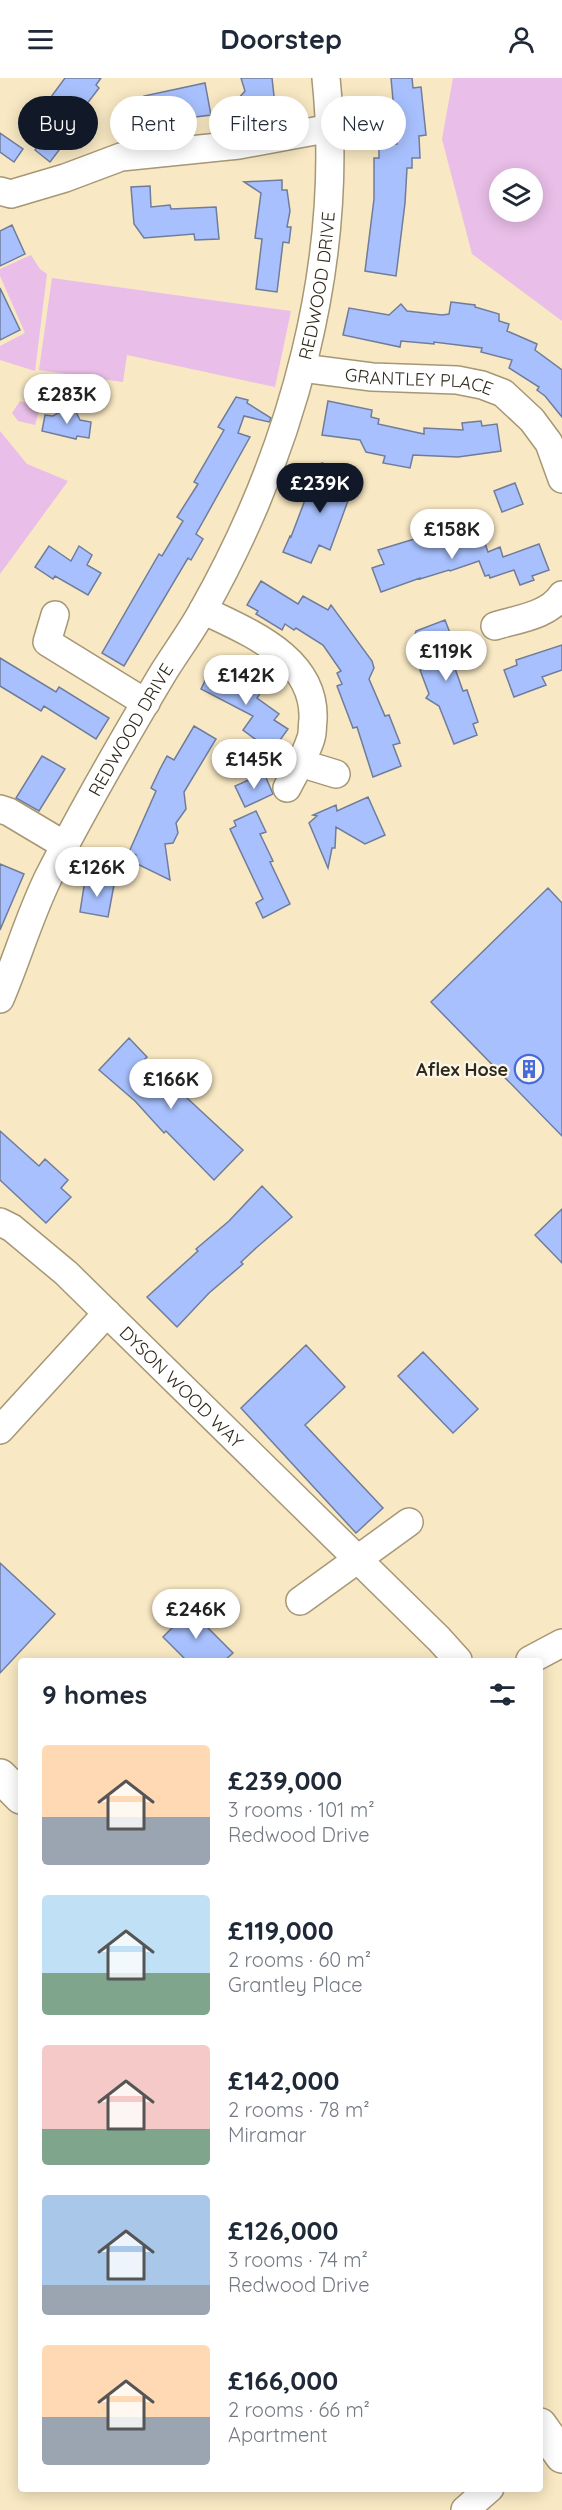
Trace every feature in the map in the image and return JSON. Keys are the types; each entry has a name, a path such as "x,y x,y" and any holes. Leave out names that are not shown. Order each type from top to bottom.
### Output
{"main road":[{"path":"0,1776 18,1794"}],"street":[{"name":"REDWOOD DRIVE","path":"326,78 328,96"},
{"path":"0,191 11,194 65,178 121,157 239,145 321,130"},
{"name":"REDWOOD DRIVE","path":"0,999 48,880 146,703 203,610 242,534 279,448 302,368 323,266 330,150"},
{"name":"GRANTLEY PLACE","path":"302,368 372,376 457,380 482,385 503,393 555,441 562,479"},
{"path":"495,626 537,614 556,603 562,596"},
{"path":"203,610 251,633 283,655 298,670 310,690 313,710 312,737 287,788"},
{"path":"55,615 47,642 146,703"},
{"path":"300,763 336,774"},
{"path":"0,809 66,846"},
{"name":"DYSON WOOD WAY","path":"0,1222 12,1228 66,1273 107,1312 440,1639 456,1658"},
{"path":"0,1430 107,1312"},
{"path":"300,1601 409,1522"},
{"path":"534,1658 562,1643"},
{"path":"465,2510 485,2492"}],"shaded area":[{"path":"453,78 562,78 562,321 472,254 442,139"},
{"path":"31,255 40,269 47,274 35,371 0,360 0,346 25,333 0,276 0,269"},
{"path":"52,278 291,311 275,387 127,355 123,382 39,370"},
{"path":"20,401 40,407 35,425 18,421 12,413"},
{"path":"0,431 27,464 68,481 0,574"}],"building":[{"path":"65,78 101,78 96,85 99,88 93,96 52,96"},
{"path":"241,78 272,78 274,96 241,96 245,91"},
{"path":"391,78 412,78 413,88 421,87 426,135 419,136 420,158 412,158 412,168 407,168 396,276 365,271 374,199 374,158 379,158 379,150 406,150 406,96 393,96"},
{"path":"205,83 209,115 197,117 197,96 144,96"},
{"path":"0,133 18,146 18,150 22,150 14,162 0,152"},
{"path":"35,150 59,150 50,162"},
{"path":"282,180 282,190 287,190 290,211 287,227 291,227 289,243 283,242 277,292 256,289 262,239 255,238 261,193 244,182"},
{"path":"150,186 151,207 170,205 171,209 216,207 219,239 195,240 194,234 144,238 134,224 131,187"},
{"path":"12,225 25,254 0,266 0,231"},
{"path":"0,288 20,330 0,340"},
{"path":"451,302 475,305 475,307 499,314 499,321 509,324 507,331 537,344 535,350 562,370 562,417 537,390 539,387 509,368 512,360 481,352 482,348 434,342 434,344 401,341 400,347 343,335 349,308 389,315 401,304 407,311 442,315 449,314"},
{"path":"236,397 248,400 247,403 271,418 269,422 244,416 238,433 250,437 196,534 203,539 191,560 188,558 124,666 102,653 159,554 162,556 183,521 177,517 198,484 194,482 224,430 218,427"},
{"path":"328,401 372,410 371,417 379,419 378,424 424,434 424,428 463,430 462,423 481,421 482,426 497,424 501,451 458,457 413,455 410,468 383,463 385,456 366,452 360,440 322,435"},
{"path":"63,410 76,412 80,420 91,422 89,438 77,436 76,439 42,431 45,415 53,416"},
{"path":"322,463 350,473 346,485 353,487 330,550 319,545 311,563 283,552 305,500 308,501"},
{"path":"515,483 523,504 502,512 494,491"},
{"path":"455,531 459,542 466,540 467,544 483,538 488,552 500,547 503,557 539,544 549,570 532,576 534,580 520,585 514,570 490,578 489,575 485,576 479,561 381,592 372,568 384,564 378,550 431,534 432,539"},
{"path":"49,546 71,561 79,546 92,555 87,565 101,573 88,595 55,576 53,579 35,567"},
{"path":"261,581 298,604 303,596 328,610 331,605 372,661 374,668 369,679 385,716 389,715 400,743 393,745 401,766 373,777 357,727 353,728 337,686 342,684 337,673 341,671 323,645 296,628 294,630 285,624 282,630 256,614 258,611 247,605"},
{"path":"445,620 455,646 448,649 463,691 467,690 478,722 473,724 477,735 454,744 439,706 426,698 429,694 420,670 428,667 414,638 416,631"},
{"path":"562,645 562,670 542,677 546,685 514,697 504,670 517,665 516,660"},
{"path":"0,658 56,692 59,687 109,718 96,739 44,706 41,711 0,686"},
{"path":"215,661 254,681 251,687 261,692 257,698 279,714 274,720 288,729 267,758 254,749 259,742 243,730 253,716 201,689"},
{"path":"194,726 216,739 184,792 186,809 176,823 178,833 173,843 165,844 170,880 133,862 136,855 129,852 156,791 151,788 160,769 167,756 174,760"},
{"path":"42,756 65,769 39,811 16,798"},
{"path":"264,773 273,794 245,807 235,786"},
{"path":"368,797 385,835 365,844 336,827 335,848 332,848 328,868 309,823 317,816 313,815 336,805 337,811"},
{"path":"256,811 266,832 260,834 273,861 270,862 290,904 263,918 256,903 263,899 230,829 236,826 234,821"},
{"path":"0,864 24,874 0,930"},
{"path":"85,880 114,885 108,917 80,912"},
{"name":"Aflex Hose","path":"548,888 562,903 562,1136 431,1002"},
{"path":"129,1038 147,1057 145,1059 243,1150 214,1180 166,1131 164,1133 135,1101 99,1070"},
{"path":"0,1131 39,1166 45,1159 68,1180 61,1188 71,1197 46,1223 0,1180"},
{"path":"262,1186 292,1217 241,1262 243,1264 209,1293 177,1327 147,1297 198,1251 196,1249 229,1221"},
{"path":"562,1209 562,1263 535,1235"},
{"path":"306,1345 345,1387 305,1425 383,1508 356,1533 241,1408"},
{"path":"423,1352 478,1409 453,1433 398,1376"},
{"path":"0,1563 55,1614 0,1673"},
{"path":"190,1610 233,1653 227,1658 184,1658 163,1637"}],"place":[{"name":"Aflex Hose","path":"529,1069"}]}
